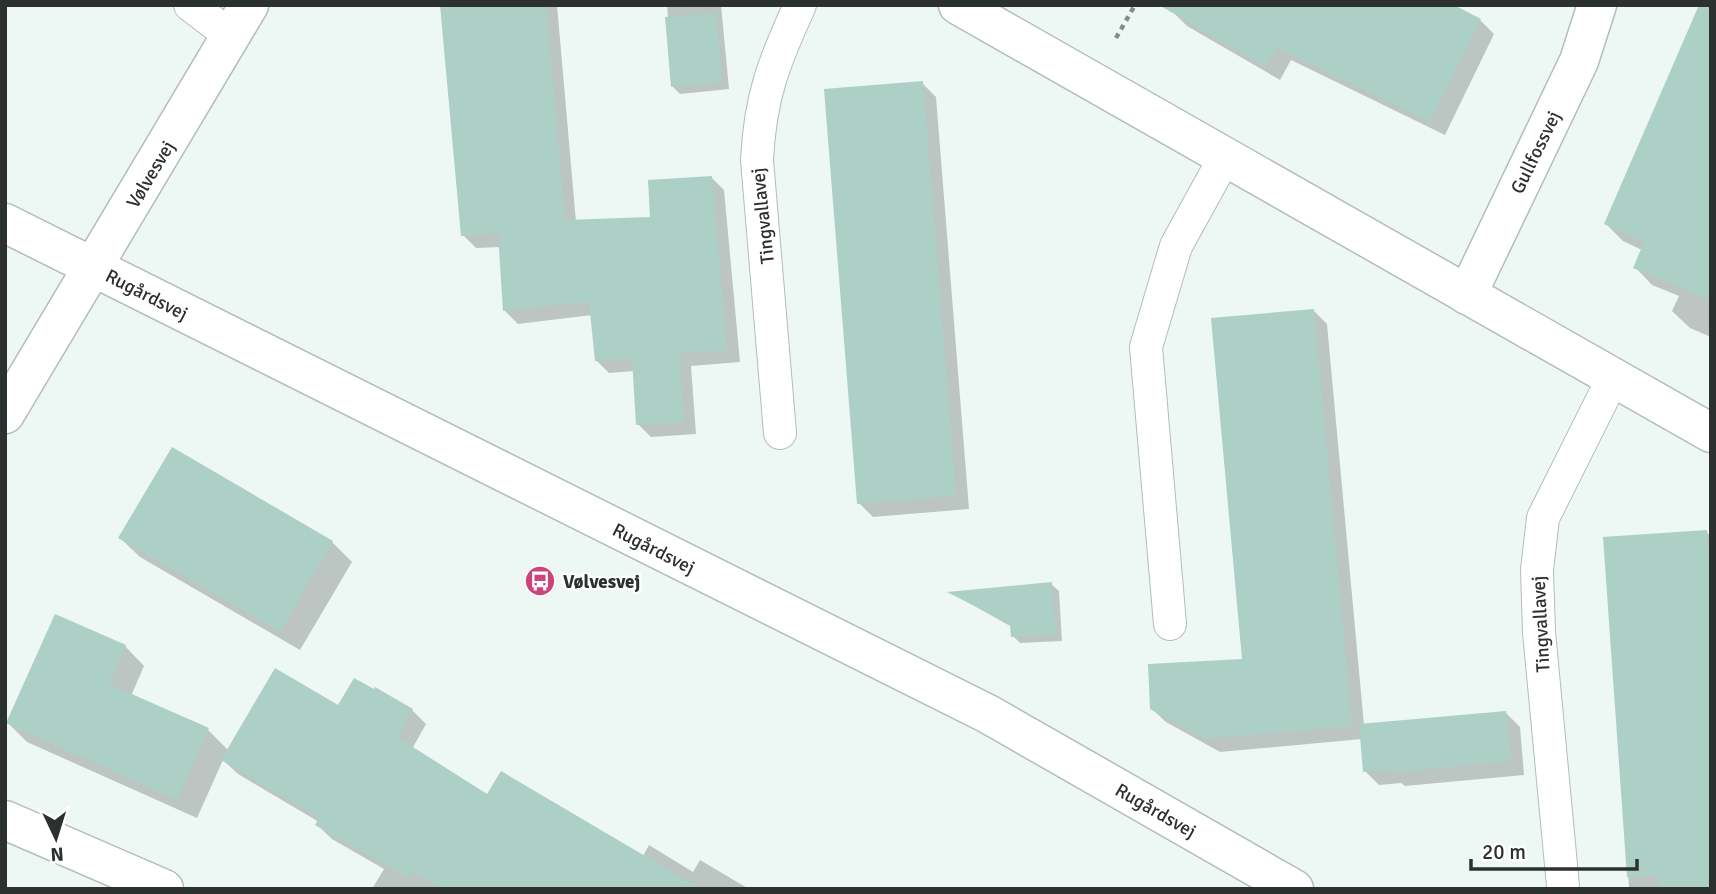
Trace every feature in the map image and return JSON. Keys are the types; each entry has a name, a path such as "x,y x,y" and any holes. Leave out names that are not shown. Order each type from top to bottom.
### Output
{"street":[{"path":"958,5 1711,433"},
{"name":"Gullfossvej","path":"1467,295 1578,61 1597,5"},
{"name":"Vølvesvej","path":"5,414 240,21"},
{"name":"Rugårdsvej","path":"5,223 988,714 1294,889"},
{"path":"5,820 164,889"}],"lane":[{"path":"190,5 240,21"},
{"name":"Tingvallavej","path":"780,433 757,160 759,116 772,67 800,5"},
{"path":"1170,624 1146,347 1176,246 1225,158"},
{"name":"Tingvallavej","path":"1563,886 1538,632 1537,570 1543,518 1614,378"}],"building":[{"path":"440,5 546,5 565,220 650,217 648,180 712,176 727,350 679,354 684,422 636,425 632,358 595,361 589,302 503,311 498,233 461,236"},
{"path":"1159,5 1454,5 1481,19 1430,122 1277,48 1265,67"},
{"path":"1699,5 1711,5 1711,300 1633,268 1644,242 1604,224"},
{"path":"716,13 722,82 671,87 665,17"},
{"path":"923,81 956,496 857,504 824,89"},
{"path":"1314,309 1352,726 1205,739 1150,709 1148,664 1242,659 1211,318"},
{"path":"172,447 333,541 280,632 118,538"},
{"path":"1707,530 1711,588 1711,889 1658,889 1657,875 1627,877 1603,537"},
{"path":"1052,582 1056,634 1011,637 1010,624 947,592"},
{"path":"55,614 126,645 109,684 209,728 177,800 6,723"},
{"path":"275,668 338,705 354,678 374,689 375,687 413,709 397,737 487,794 501,771 701,889 442,889 413,872 409,878 315,825 319,818 221,760"},
{"path":"1506,711 1511,761 1389,773 1389,769 1363,772 1359,724"}],"place":[{"name":"Vølvesvej","path":"540,581"}]}
